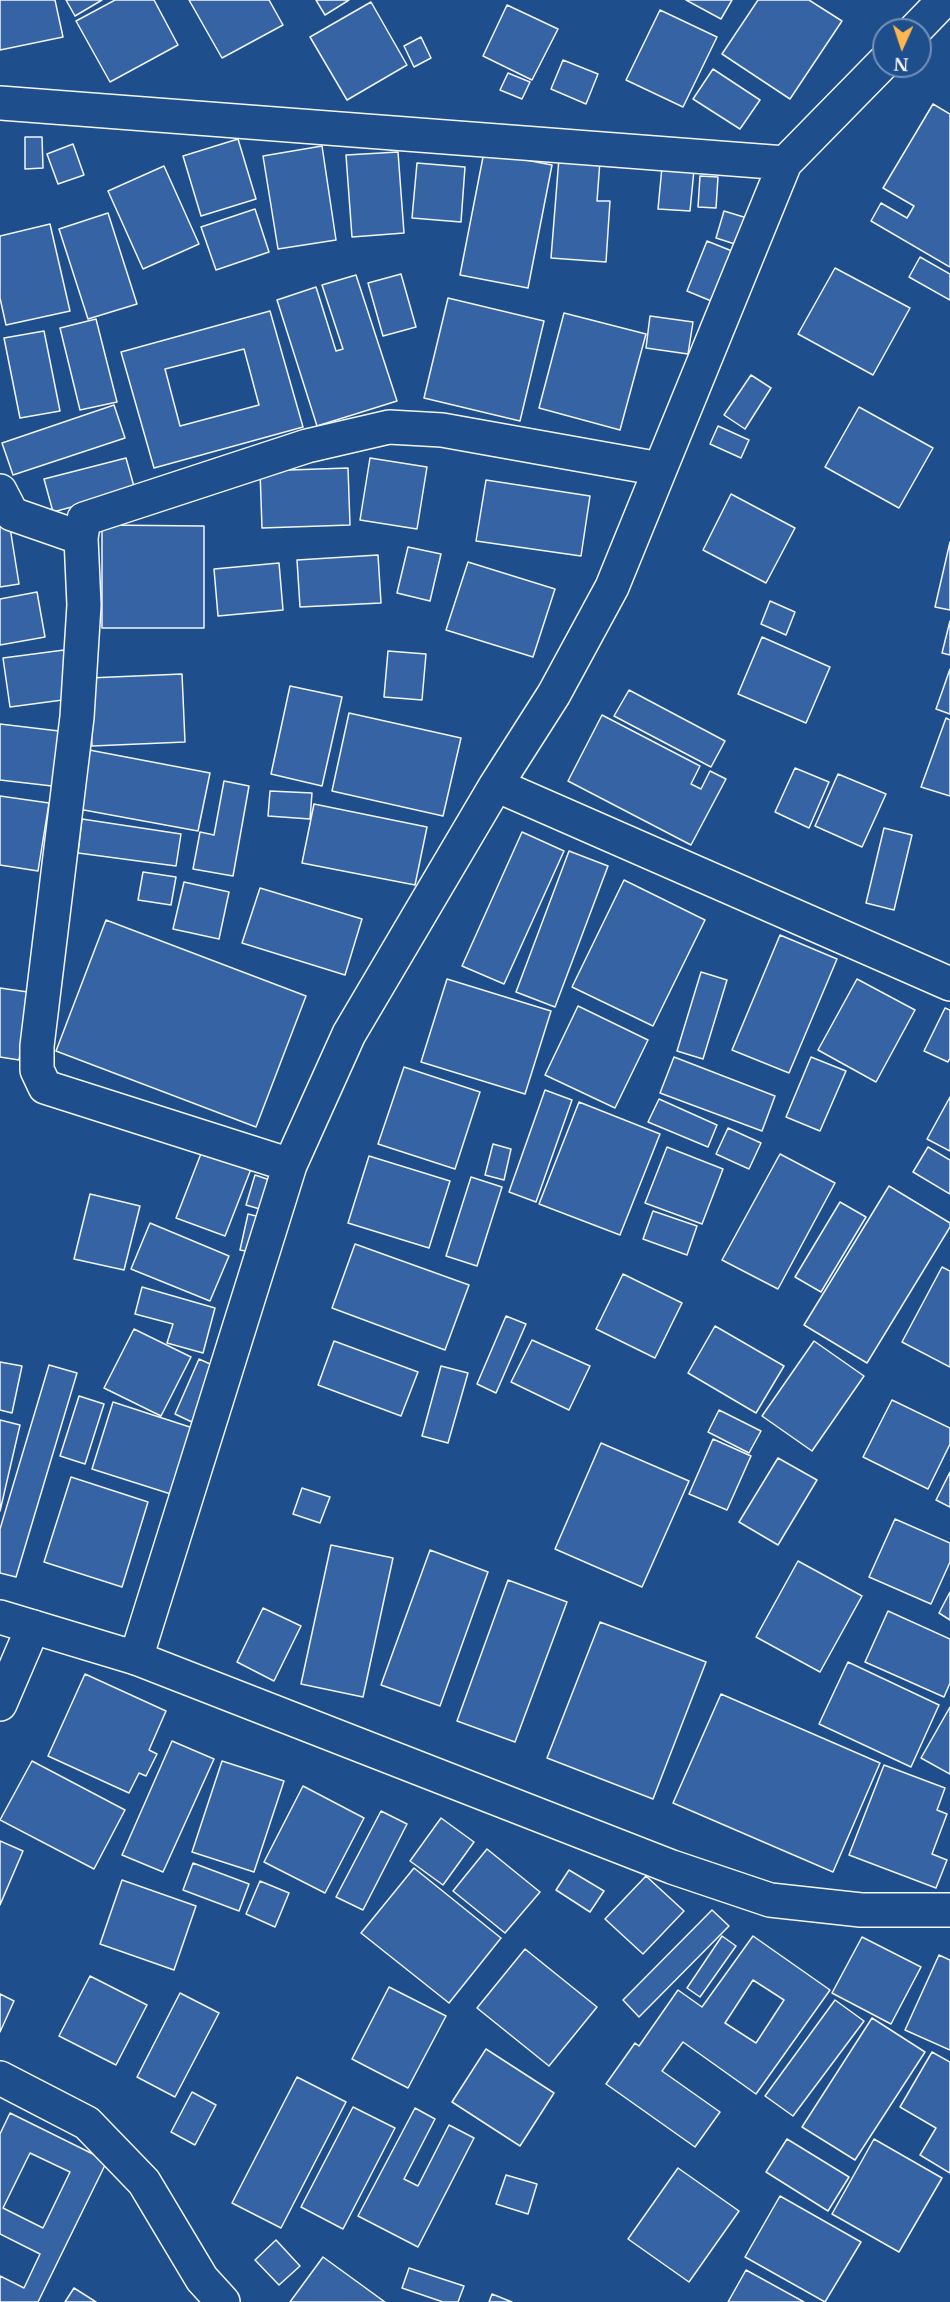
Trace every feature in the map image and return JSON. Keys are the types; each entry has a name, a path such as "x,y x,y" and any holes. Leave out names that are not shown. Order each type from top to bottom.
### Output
{"street":[{"path":"927,18 944,0"},
{"path":"136,1658 290,1165 349,1034 496,785 554,694 612,587 785,163 872,74"},
{"path":"0,103 785,163"},
{"path":"290,1165 45,1087 37,1070 37,1046 77,717 84,604 81,538 84,519 307,446 389,427 442,430 660,469"},
{"path":"0,491 12,514 81,538"},
{"path":"496,785 950,984"},
{"path":"0,1617 136,1658 672,1867 770,1899 861,1910 950,1910"},
{"path":"0,1704 33,1627"},
{"path":"0,2078 87,2123 144,2182 202,2279 223,2302"}],"building":[{"path":"0,0 55,0 63,37 0,50"},
{"path":"66,0 102,0 75,16"},
{"path":"115,0 154,0 178,45 110,82 76,21"},
{"path":"189,0 269,0 283,25 222,58"},
{"path":"316,0 349,0 325,15"},
{"path":"686,0 732,0 721,19"},
{"path":"758,0 809,0 842,21 790,99 722,54"},
{"path":"371,2 407,65 347,100 310,37"},
{"path":"507,5 558,29 532,80 483,56"},
{"path":"660,10 717,37 683,107 626,80"},
{"path":"421,37 431,58 414,67 404,46"},
{"path":"563,60 598,74 586,104 551,89"},
{"path":"713,69 760,100 740,129 693,99"},
{"path":"508,73 530,82 522,99 500,90"},
{"path":"933,104 950,114 950,267 871,221 881,203 907,218 914,206 883,188"},
{"path":"25,137 42,137 43,168 25,169"},
{"path":"238,139 256,199 201,216 183,156"},
{"path":"73,144 84,175 58,184 47,154"},
{"path":"322,146 336,240 278,249 263,156"},
{"path":"398,152 404,233 352,237 346,155"},
{"path":"484,152 552,165 528,288 460,275"},
{"path":"559,158 600,161 597,201 610,201 606,262 551,258"},
{"path":"417,163 465,167 461,222 412,218"},
{"path":"164,166 199,244 143,269 108,191"},
{"path":"662,167 694,170 690,211 658,209"},
{"path":"700,176 718,177 716,208 698,207"},
{"path":"255,209 269,252 216,270 201,227"},
{"path":"724,211 747,218 738,245 716,238"},
{"path":"108,213 137,304 88,319 59,229"},
{"path":"50,224 70,311 6,325 0,298 0,236"},
{"path":"707,241 742,255 721,305 687,291"},
{"path":"920,257 950,274 950,300 909,277"},
{"path":"835,268 910,308 873,375 798,334"},
{"path":"401,274 416,327 383,336 368,283"},
{"path":"356,275 397,401 317,426 277,300 316,287 336,351 343,349 322,285"},
{"path":"448,298 544,321 520,421 424,398"},
{"path":"270,311 303,427 154,468 121,352","holes":["244,349 259,405 180,426 165,369"]},
{"path":"564,313 646,334 620,430 539,408"},
{"path":"650,316 693,322 688,354 646,348"},
{"path":"96,319 117,402 80,410 60,328"},
{"path":"44,331 60,411 20,418 4,338"},
{"path":"751,375 771,388 745,429 724,415"},
{"path":"114,405 125,438 13,475 2,443"},
{"path":"859,407 933,448 899,508 825,467"},
{"path":"718,426 749,440 741,458 710,444"},
{"path":"126,458 135,490 53,512 44,479"},
{"path":"370,458 427,467 417,529 360,520"},
{"path":"348,468 350,525 262,528 260,471"},
{"path":"486,480 590,496 581,556 476,541"},
{"path":"731,494 795,528 766,583 703,550"},
{"path":"9,521 19,584 0,587 0,523"},
{"path":"102,525 204,526 204,628 102,628"},
{"path":"950,542 950,610 935,607"},
{"path":"408,547 441,554 430,601 397,593"},
{"path":"378,555 381,603 300,607 297,560"},
{"path":"468,562 555,589 533,657 446,630"},
{"path":"279,563 283,610 218,616 214,569"},
{"path":"37,592 45,637 0,645 0,599"},
{"path":"770,601 795,612 786,635 761,624"},
{"path":"950,621 950,655 942,653"},
{"path":"762,637 830,667 806,723 738,694"},
{"path":"64,650 70,699 10,707 3,658"},
{"path":"388,651 426,654 422,700 384,697"},
{"path":"950,669 950,714 936,709"},
{"path":"182,674 185,742 92,746 89,678"},
{"path":"290,686 342,697 322,786 271,774"},
{"path":"629,690 725,741 711,767 614,716"},
{"path":"349,713 461,738 443,816 332,791"},
{"path":"602,715 700,766 691,784 701,789 710,771 726,779 691,845 568,781"},
{"path":"946,718 950,720 950,796 921,787"},
{"path":"0,724 59,731 52,786 0,780"},
{"path":"84,749 210,773 198,831 73,808"},
{"path":"795,768 829,782 809,828 775,812"},
{"path":"838,774 886,794 862,847 815,826"},
{"path":"224,781 249,786 233,876 193,869 200,832 214,835"},
{"path":"270,791 312,793 310,819 268,816"},
{"path":"0,796 49,803 38,871 0,865"},
{"path":"314,804 427,827 415,885 302,863"},
{"path":"82,819 181,834 176,866 78,853"},
{"path":"884,828 912,835 894,910 866,903"},
{"path":"522,832 564,851 504,984 462,966"},
{"path":"569,851 608,866 555,1007 516,992"},
{"path":"143,872 176,877 171,905 138,900"},
{"path":"624,880 705,920 653,1026 572,987"},
{"path":"184,882 229,892 219,939 173,929"},
{"path":"260,888 362,919 345,975 242,943"},
{"path":"106,920 306,996 256,1127 56,1051"},
{"path":"780,935 837,959 789,1073 732,1050"},
{"path":"701,972 727,980 703,1059 677,1051"},
{"path":"447,979 551,1011 525,1094 421,1062"},
{"path":"857,979 915,1010 876,1082 818,1050"},
{"path":"0,988 28,992 19,1060 0,1057"},
{"path":"578,1006 648,1040 615,1108 545,1075"},
{"path":"945,1008 950,1010 950,1058 948,1062 924,1051"},
{"path":"674,1057 775,1096 762,1131 660,1093"},
{"path":"811,1057 846,1071 820,1131 786,1117"},
{"path":"404,1067 480,1092 455,1169 378,1144"},
{"path":"545,1090 572,1100 536,1202 509,1192"},
{"path":"950,1097 950,1151 927,1139"},
{"path":"659,1099 717,1125 708,1147 648,1122"},
{"path":"579,1102 660,1134 620,1235 539,1204"},
{"path":"728,1128 761,1143 749,1169 716,1154"},
{"path":"493,1144 511,1149 504,1180 485,1175"},
{"path":"667,1147 723,1169 702,1224 645,1203"},
{"path":"928,1147 950,1160 950,1194 913,1172"},
{"path":"202,1151 251,1169 225,1236 176,1218"},
{"path":"780,1154 835,1183 778,1289 722,1260"},
{"path":"369,1156 450,1181 429,1248 348,1223"},
{"path":"255,1175 279,1183 270,1212 246,1205"},
{"path":"471,1177 502,1187 477,1266 446,1256"},
{"path":"889,1186 950,1223 950,1227 867,1363 804,1325"},
{"path":"90,1194 140,1206 124,1270 74,1259"},
{"path":"840,1202 866,1217 821,1292 795,1277"},
{"path":"653,1211 697,1226 687,1255 643,1239"},
{"path":"248,1214 264,1218 257,1253 240,1250"},
{"path":"150,1223 229,1256 210,1301 131,1269"},
{"path":"355,1244 469,1285 445,1350 332,1308"},
{"path":"942,1267 950,1271 950,1367 902,1342"},
{"path":"623,1274 682,1303 655,1358 596,1329"},
{"path":"142,1287 215,1308 203,1353 167,1343 173,1324 135,1314"},
{"path":"506,1316 526,1324 496,1393 477,1384"},
{"path":"715,1326 784,1366 756,1413 688,1373"},
{"path":"134,1329 191,1357 161,1416 104,1388"},
{"path":"532,1340 590,1366 569,1410 511,1382"},
{"path":"334,1341 418,1372 401,1416 318,1385"},
{"path":"814,1341 864,1376 812,1451 762,1416"},
{"path":"199,1359 219,1368 194,1423 175,1414"},
{"path":"0,1362 22,1366 12,1413 0,1410"},
{"path":"49,1365 77,1373 16,1577 0,1573 0,1529"},
{"path":"441,1366 468,1373 448,1443 422,1436"},
{"path":"79,1396 104,1404 85,1464 60,1456"},
{"path":"892,1400 950,1428 950,1444 928,1489 863,1457"},
{"path":"113,1402 199,1430 177,1496 92,1469"},
{"path":"719,1410 761,1431 749,1453 708,1432"},
{"path":"0,1420 20,1425 0,1511"},
{"path":"713,1439 751,1456 727,1510 689,1494"},
{"path":"601,1443 689,1481 642,1587 555,1549"},
{"path":"778,1458 817,1480 778,1545 739,1522"},
{"path":"950,1472 950,1507 936,1500"},
{"path":"71,1477 148,1502 122,1587 44,1562"},
{"path":"302,1488 330,1497 320,1523 293,1514"},
{"path":"895,1519 950,1543 950,1562 931,1604 869,1577"},
{"path":"331,1545 393,1558 363,1697 301,1684"},
{"path":"430,1550 488,1572 440,1706 381,1685"},
{"path":"798,1561 862,1596 820,1672 756,1637"},
{"path":"508,1580 567,1602 515,1742 457,1721"},
{"path":"950,1592 950,1620 939,1613"},
{"path":"263,1608 301,1626 274,1681 237,1662"},
{"path":"888,1611 950,1639 950,1683 944,1697 865,1662"},
{"path":"600,1622 706,1662 653,1799 547,1758"},
{"path":"848,1662 939,1705 911,1767 819,1724"},
{"path":"85,1674 166,1711 149,1750 157,1754 146,1776 139,1773 129,1793 48,1756"},
{"path":"721,1694 880,1763 833,1872 673,1803"},
{"path":"950,1707 950,1774 921,1758"},
{"path":"172,1741 214,1759 163,1872 122,1855"},
{"path":"32,1761 125,1810 94,1869 0,1820"},
{"path":"222,1761 284,1781 254,1872 192,1852"},
{"path":"884,1765 945,1788 937,1810 947,1814 932,1854 947,1860 936,1888 849,1855"},
{"path":"303,1786 364,1818 325,1893 264,1862"},
{"path":"381,1811 407,1824 363,1910 336,1897"},
{"path":"441,1818 474,1842 443,1885 410,1861"},
{"path":"0,1841 23,1851 0,1905"},
{"path":"487,1849 540,1892 505,1933 453,1891"},
{"path":"193,1863 249,1884 239,1911 183,1890"},
{"path":"414,1868 501,1938 449,2003 361,1933"},
{"path":"569,1870 604,1891 590,1912 556,1890"},
{"path":"646,1876 684,1911 643,1954 605,1919"},
{"path":"122,1880 196,1906 174,1970 100,1944"},
{"path":"260,1881 289,1893 275,1927 246,1914"},
{"path":"712,1910 729,1926 639,2017 623,2000"},
{"path":"722,1936 736,1946 700,1997 687,1988"},
{"path":"753,1936 830,1990 756,2094 683,2042 662,2071 720,2112 695,2147 606,2084 635,2043 639,2046 678,1990 702,2007","holes":["753,1980 784,2000 756,2043 725,2023"]},
{"path":"862,1937 921,1967 891,2024 832,1993"},
{"path":"525,1949 597,2007 549,2066 477,2008"},
{"path":"939,1955 950,1960 950,2050 905,2030"},
{"path":"90,1976 147,2005 116,2065 59,2036"},
{"path":"389,1987 446,2016 408,2088 352,2059"},
{"path":"180,1993 219,2013 175,2097 137,2077"},
{"path":"0,1994 14,2001 0,2032"},
{"path":"835,2000 864,2021 793,2116 765,2096"},
{"path":"872,2018 925,2052 855,2160 802,2127"},
{"path":"486,2049 554,2093 520,2146 452,2102"},
{"path":"932,2052 950,2062 950,2173 920,2155 936,2128 900,2107"},
{"path":"297,2077 346,2102 281,2228 232,2203"},
{"path":"192,2092 216,2105 195,2145 171,2132"},
{"path":"353,2107 395,2128 343,2229 301,2207"},
{"path":"415,2108 435,2119 404,2179 418,2186 449,2125 474,2138 418,2247 358,2216"},
{"path":"10,2113 107,2161 38,2302 0,2302 0,2276 24,2288 40,2254 0,2234 0,2134","holes":["30,2153 70,2172 43,2228 3,2208"]},
{"path":"787,2139 849,2177 828,2211 766,2172"},
{"path":"874,2139 942,2178 899,2252 832,2214"},
{"path":"678,2168 739,2211 689,2282 628,2239"},
{"path":"506,2175 537,2184 528,2214 496,2204"},
{"path":"780,2196 861,2242 825,2302 745,2257"},
{"path":"276,2240 300,2266 279,2285 255,2260"},
{"path":"323,2257 385,2302 290,2302"},
{"path":"409,2268 464,2286 458,2302 443,2302 402,2288"},
{"path":"746,2270 804,2302 728,2302"},
{"path":"74,2288 96,2302 65,2302"},
{"path":"492,2294 512,2302 489,2302"}]}
